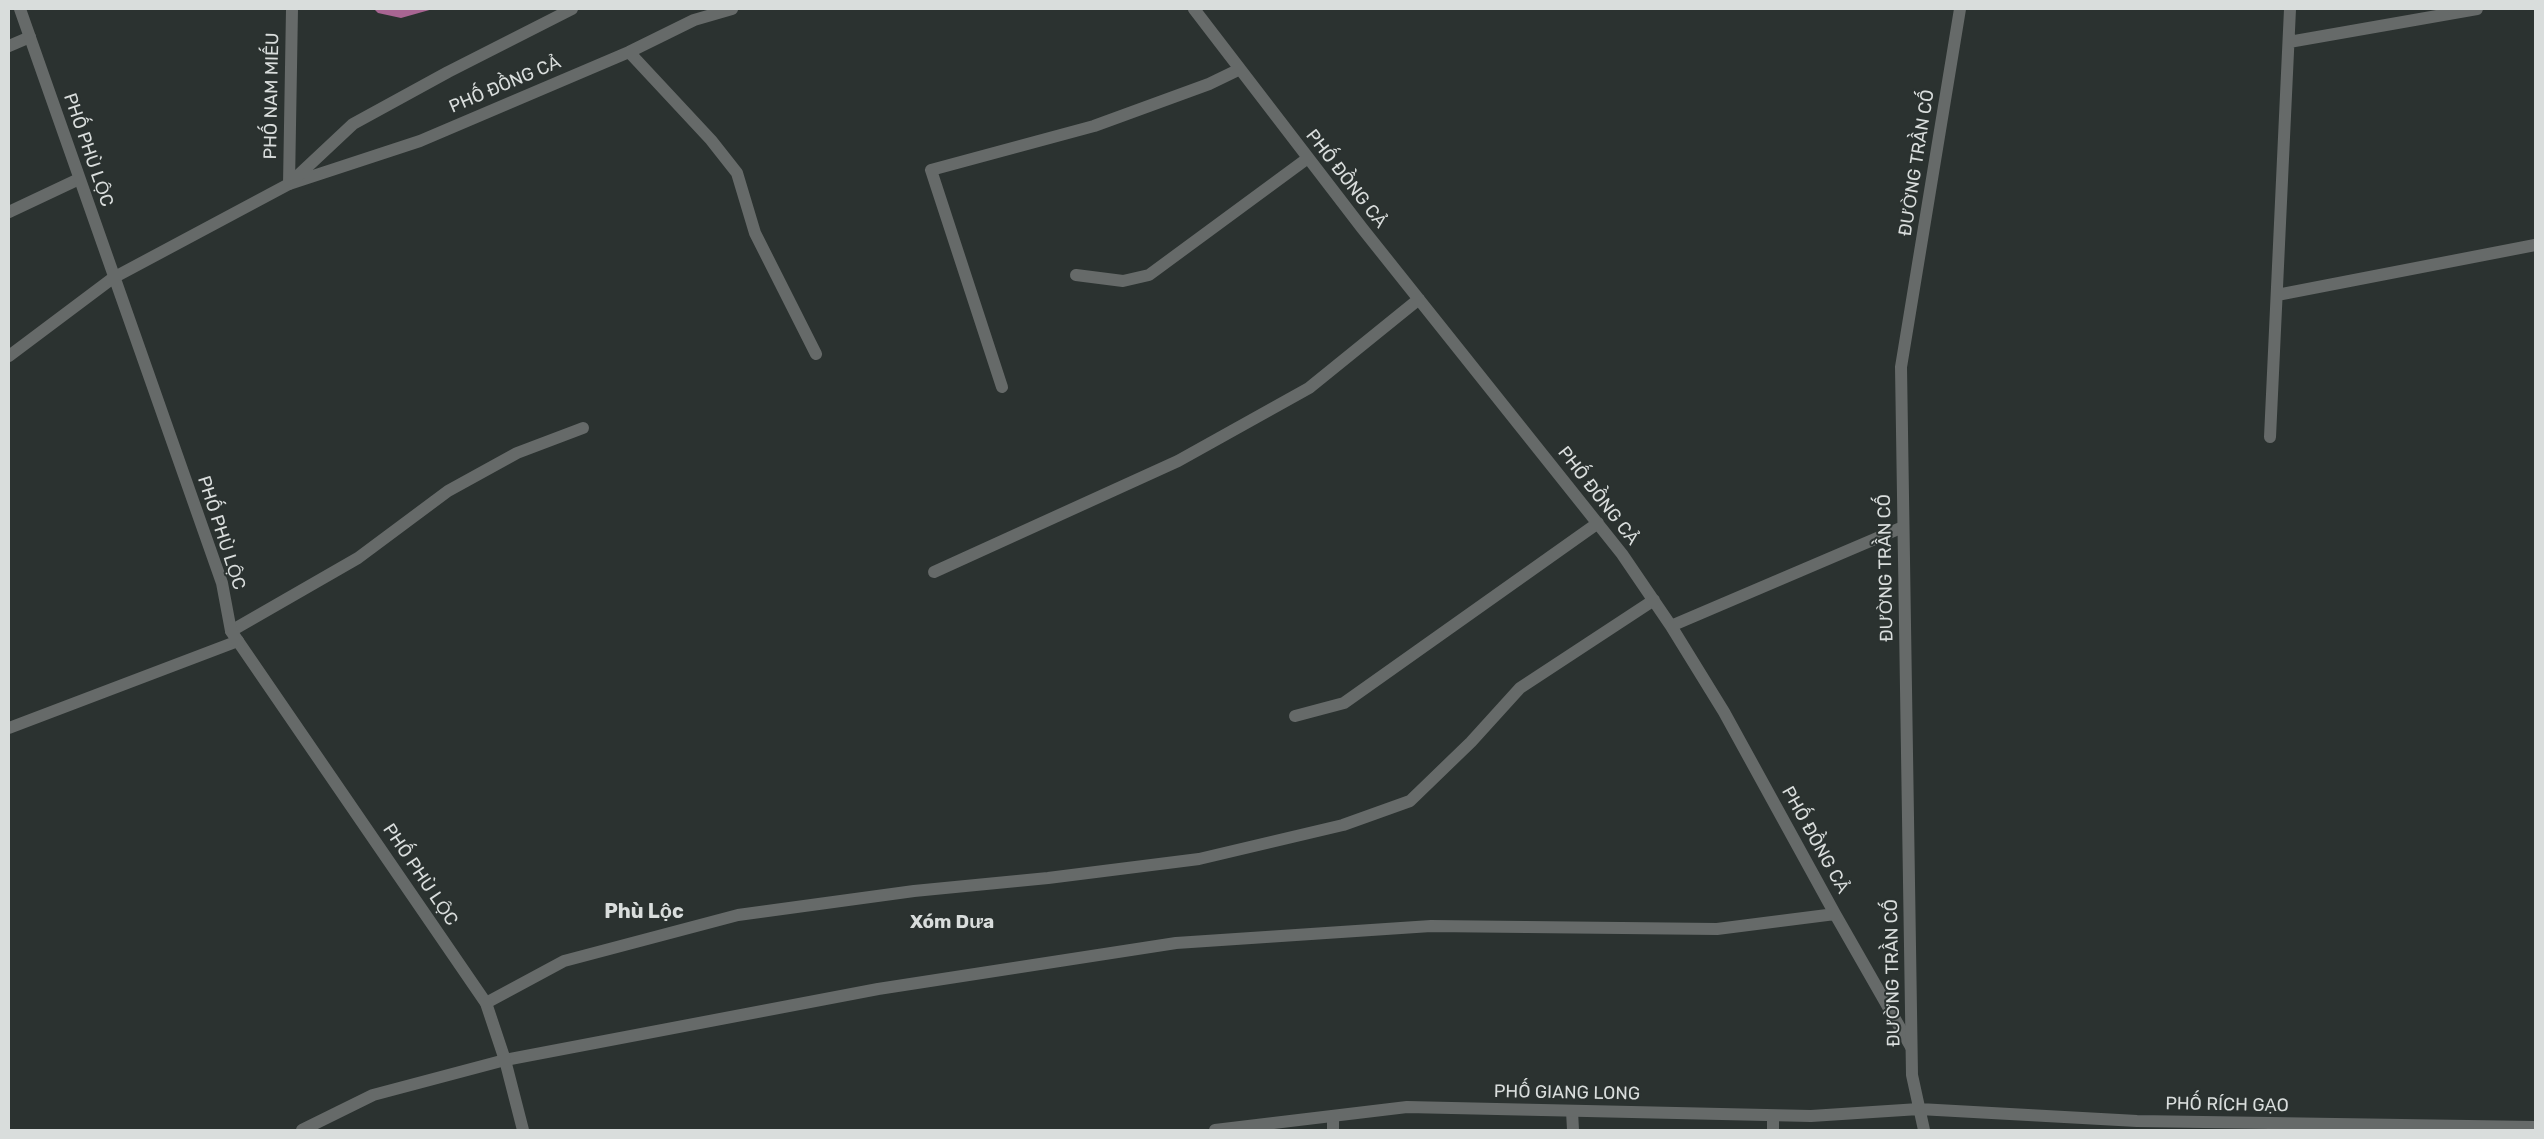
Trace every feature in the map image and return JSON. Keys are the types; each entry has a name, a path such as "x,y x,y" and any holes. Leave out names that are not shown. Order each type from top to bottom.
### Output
{"street":[{"name":"PHỐ PHÙ LỘC","path":"20,9 113,278 222,583 234,636 486,1003 505,1060 523,1130"},
{"name":"PHỐ NAM MIẾU","path":"289,184 292,9"},
{"path":"9,356 113,278 289,184 353,124 448,72 572,9"},
{"name":"PHỐ ĐỒNG CẢ","path":"289,184 420,141 630,52 694,20 732,9"},
{"name":"PHỐ ĐỒNG CẢ","path":"1194,9 1308,158 1598,523 1654,600 1724,712 1835,914 1911,1047"},
{"name":"ĐƯỜNG TRẦN CỐ","path":"1924,1130 1912,1075 1911,1047 1900,367 1960,9"},
{"path":"2270,437 2290,42 2290,9"},
{"path":"2290,42 2477,9"},
{"path":"9,46 30,37"},
{"path":"630,52 711,140 737,173 755,233 816,354"},
{"path":"1002,387 931,170 1094,126 1209,84 1240,69"},
{"path":"1076,275 1124,281 1149,274 1308,158"},
{"path":"9,212 79,179"},
{"path":"2277,295 2535,245"},
{"path":"934,572 1178,461 1309,388 1419,299"},
{"path":"9,728 234,636 358,558 448,491 517,453 583,428"},
{"path":"1295,716 1344,702 1598,523"},
{"path":"1671,626 1903,527"},
{"path":"486,1003 564,961 738,915 914,891 1048,878 1199,859 1352,822 1410,801 1471,742 1520,688 1654,600"},
{"path":"302,1130 374,1096 505,1060 878,989 1176,943 1431,926 1717,929 1835,914"},
{"name":"PHỐ GIANG LONG","path":"1215,1130 1407,1107 1773,1116 1811,1116 1919,1109"},
{"name":"PHỐ RÍCH GẠO","path":"1919,1109 2137,1121 2535,1127"},
{"path":"1572,1111 1573,1130"},
{"path":"1333,1116 1334,1130"},
{"path":"1773,1116 1773,1130"}],"shaded area":[{"path":"374,9 433,9 401,18 378,13"}],"district":[{"name":"Phù Lộc","path":"644,912"},
{"name":"Xóm Dưa","path":"952,923"}]}
